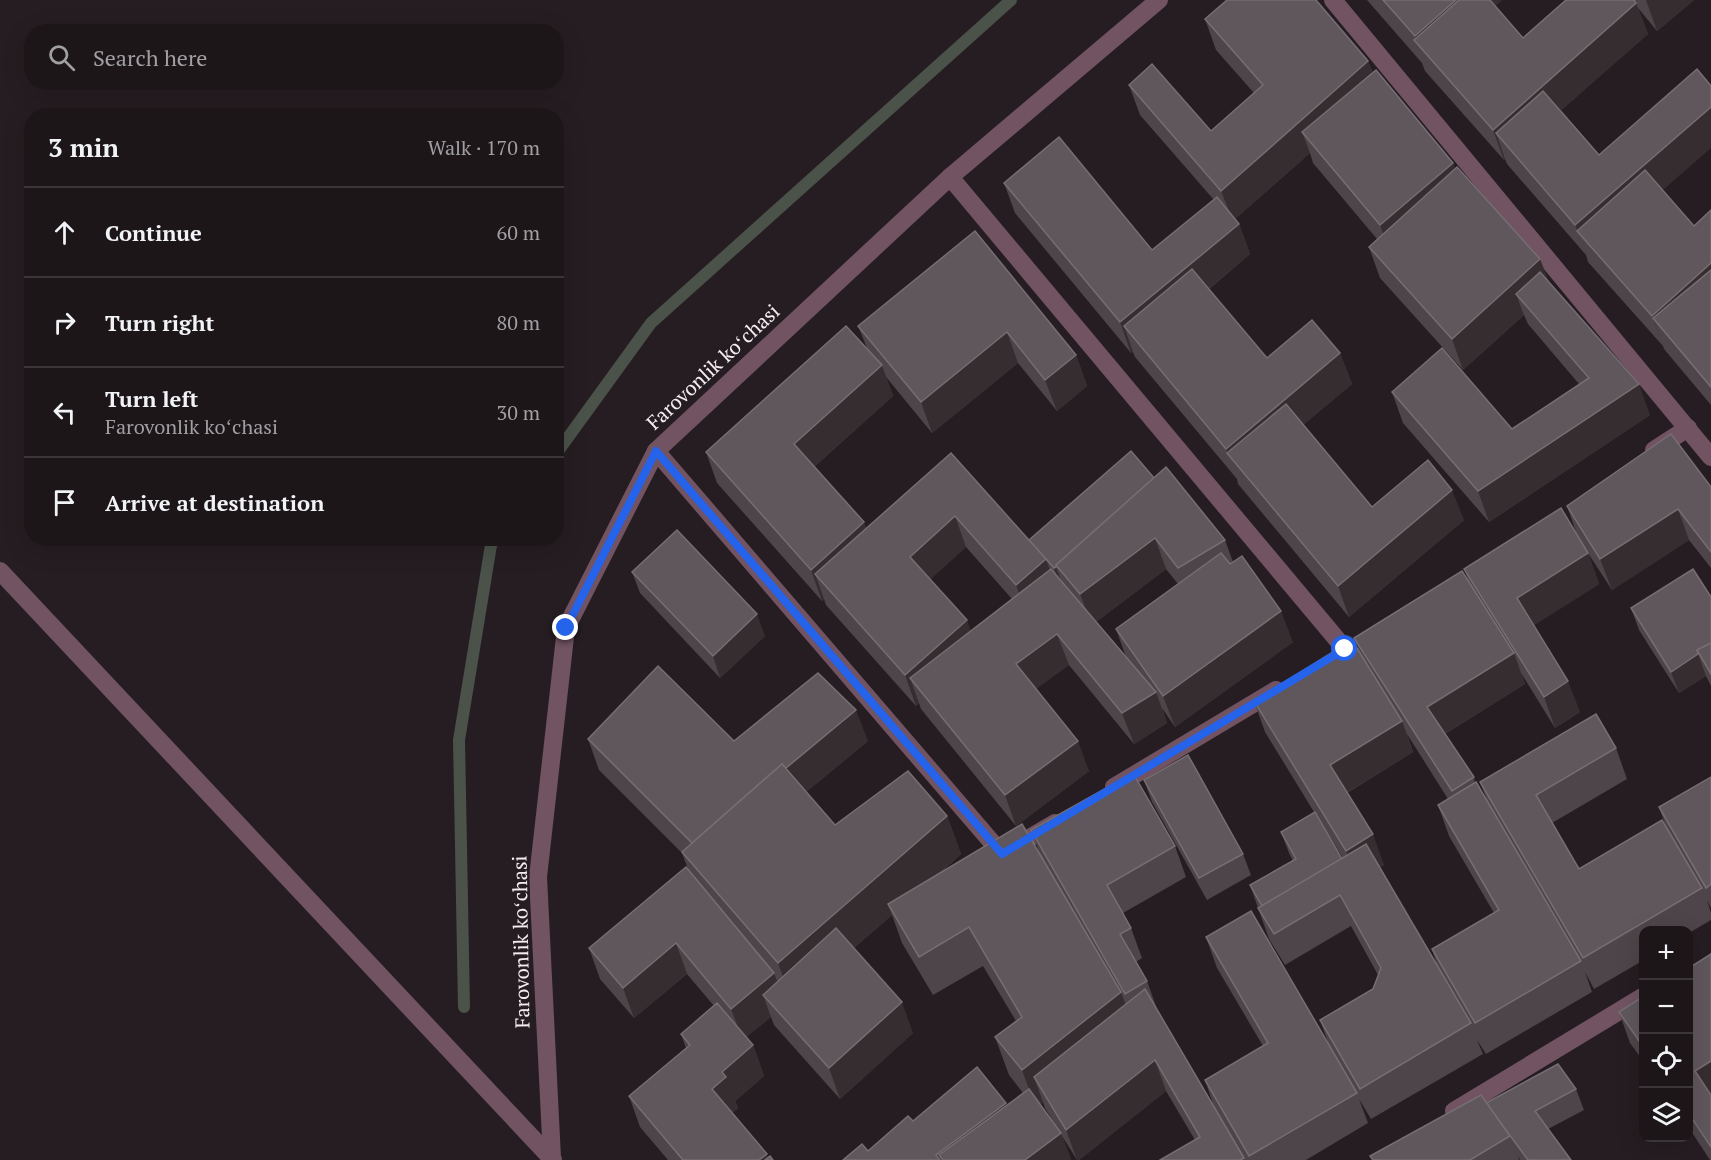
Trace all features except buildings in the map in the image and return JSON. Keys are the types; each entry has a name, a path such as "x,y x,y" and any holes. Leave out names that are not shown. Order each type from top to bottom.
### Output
{"street":[{"name":"Farovonlik koʻchasi","path":"552,1159 538,877 566,628 656,451 950,177 1159,0"},
{"path":"1333,0 1711,457"},
{"path":"950,177 1350,646 1325,661"},
{"path":"1638,461 1688,428"},
{"path":"656,451 1002,854 1073,812"},
{"path":"0,571 552,1159"},
{"path":"1103,794 1295,679"},
{"path":"1443,1117 1639,999"}],"waterway":[{"path":"564,443 651,323 1011,0"},
{"path":"464,1007 459,740 491,546"}],"route":[{"path":"566,628 656,451 1002,854 1345,649"}]}
